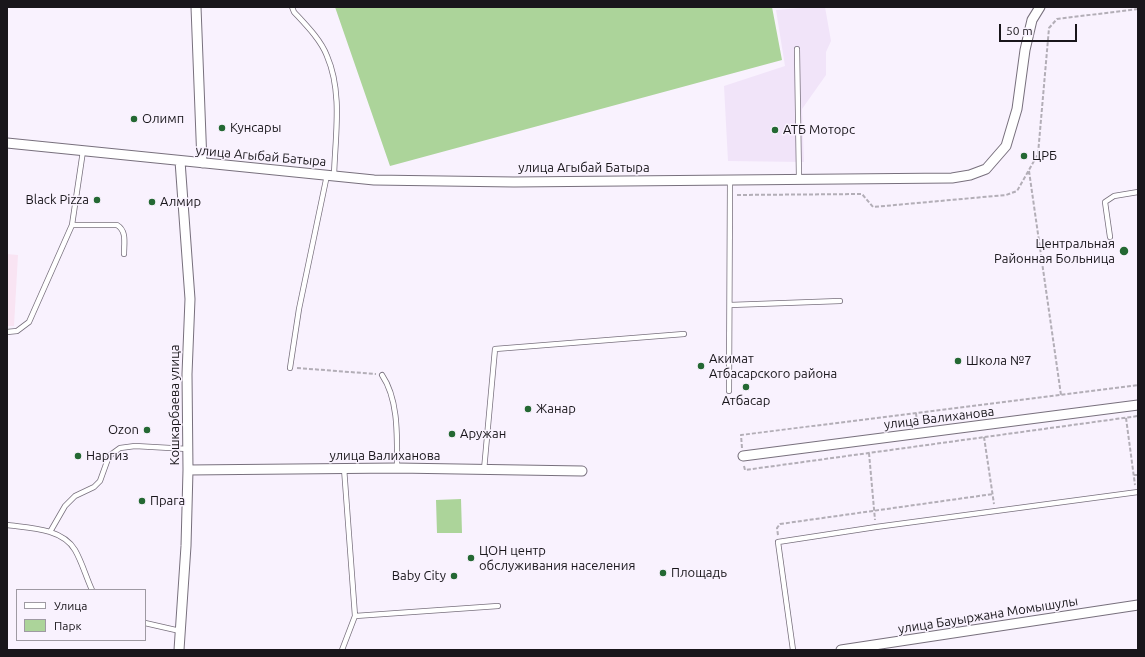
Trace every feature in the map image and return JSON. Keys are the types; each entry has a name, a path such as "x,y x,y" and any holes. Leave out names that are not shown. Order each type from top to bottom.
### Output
{"street":[{"path":"196,7 202,163"},
{"name":"улица Агыбай Батыра","path":"7,143 374,180 514,182 952,178 970,175 986,169 1006,146 1017,109 1025,50 1032,20 1040,7"},
{"name":"Кошкарбаева улица","path":"179,650 186,546 188,470 187,374 190,299 180,161"},
{"name":"улица Валиханова","path":"743,456 1138,405"},
{"name":"улица Валиханова","path":"188,470 397,468 582,471"},
{"name":"улица Бауыржана Момышулы","path":"841,650 1138,605"}],"lane":[{"path":"290,368 299,309 330,175 337,106 333,74 327,55 294,12 292,7"},
{"path":"797,49 799,180"},
{"path":"7,332 17,332 29,322 72,224 83,151"},
{"path":"729,391 730,180"},
{"path":"1110,237 1105,202 1114,196 1138,192"},
{"path":"72,224 118,225 122,228 124,233 124,254"},
{"path":"730,305 840,301"},
{"path":"484,470 495,349 684,334"},
{"path":"382,375 388,384 397,421 397,468"},
{"path":"50,532 65,506 75,496 94,487 100,481 109,456 120,448 135,446 188,449"},
{"path":"342,650 355,616 344,468"},
{"path":"793,650 778,542 876,527 1137,492"},
{"path":"7,525 50,532 62,537 74,549 92,589"},
{"path":"355,616 498,606"},
{"path":"146,623 180,631"}],"path":[{"path":"730,195 862,194 873,207 1006,195 1016,191 1038,154 1049,28 1057,19 1138,9"},
{"path":"1029,170 1061,395"},
{"path":"290,368 382,375"},
{"path":"1138,385 741,435 745,470 1138,416"},
{"path":"1126,418 1137,492"},
{"path":"984,437 995,511"},
{"path":"869,453 876,527"},
{"path":"778,542 777,528 780,524 992,494"}],"shaded area":[{"path":"825,7 831,41 826,52 826,75 802,109 804,162 728,161 724,86 785,66 776,10"},
{"path":"7,254 18,255 14,326 7,326"}],"green space":[{"path":"335,7 772,7 782,60 390,166"},
{"path":"461,499 462,533 437,533 436,500"}],"place":[{"name":"Олимп","path":"134,119"},
{"name":"Кунсары","path":"222,128"},
{"name":"АТБ Моторс","path":"775,130"},
{"name":"ЦРБ","path":"1024,156"},
{"name":"Black Pizza","path":"97,200"},
{"name":"Алмир","path":"152,202"},
{"name":"Центральная Районная Больница","path":"1124,251"},
{"name":"Школа №7","path":"958,361"},
{"name":"Акимат Атбасарского района","path":"701,366"},
{"name":"Атбасар","path":"746,387"},
{"name":"Жанар","path":"528,409"},
{"name":"Ozon","path":"147,430"},
{"name":"Аружан","path":"452,434"},
{"name":"Наргиз","path":"78,456"},
{"name":"Прага","path":"142,501"},
{"name":"ЦОН центр обслуживания населения","path":"471,558"},
{"name":"Площадь","path":"663,573"},
{"name":"Baby City","path":"454,576"}]}
